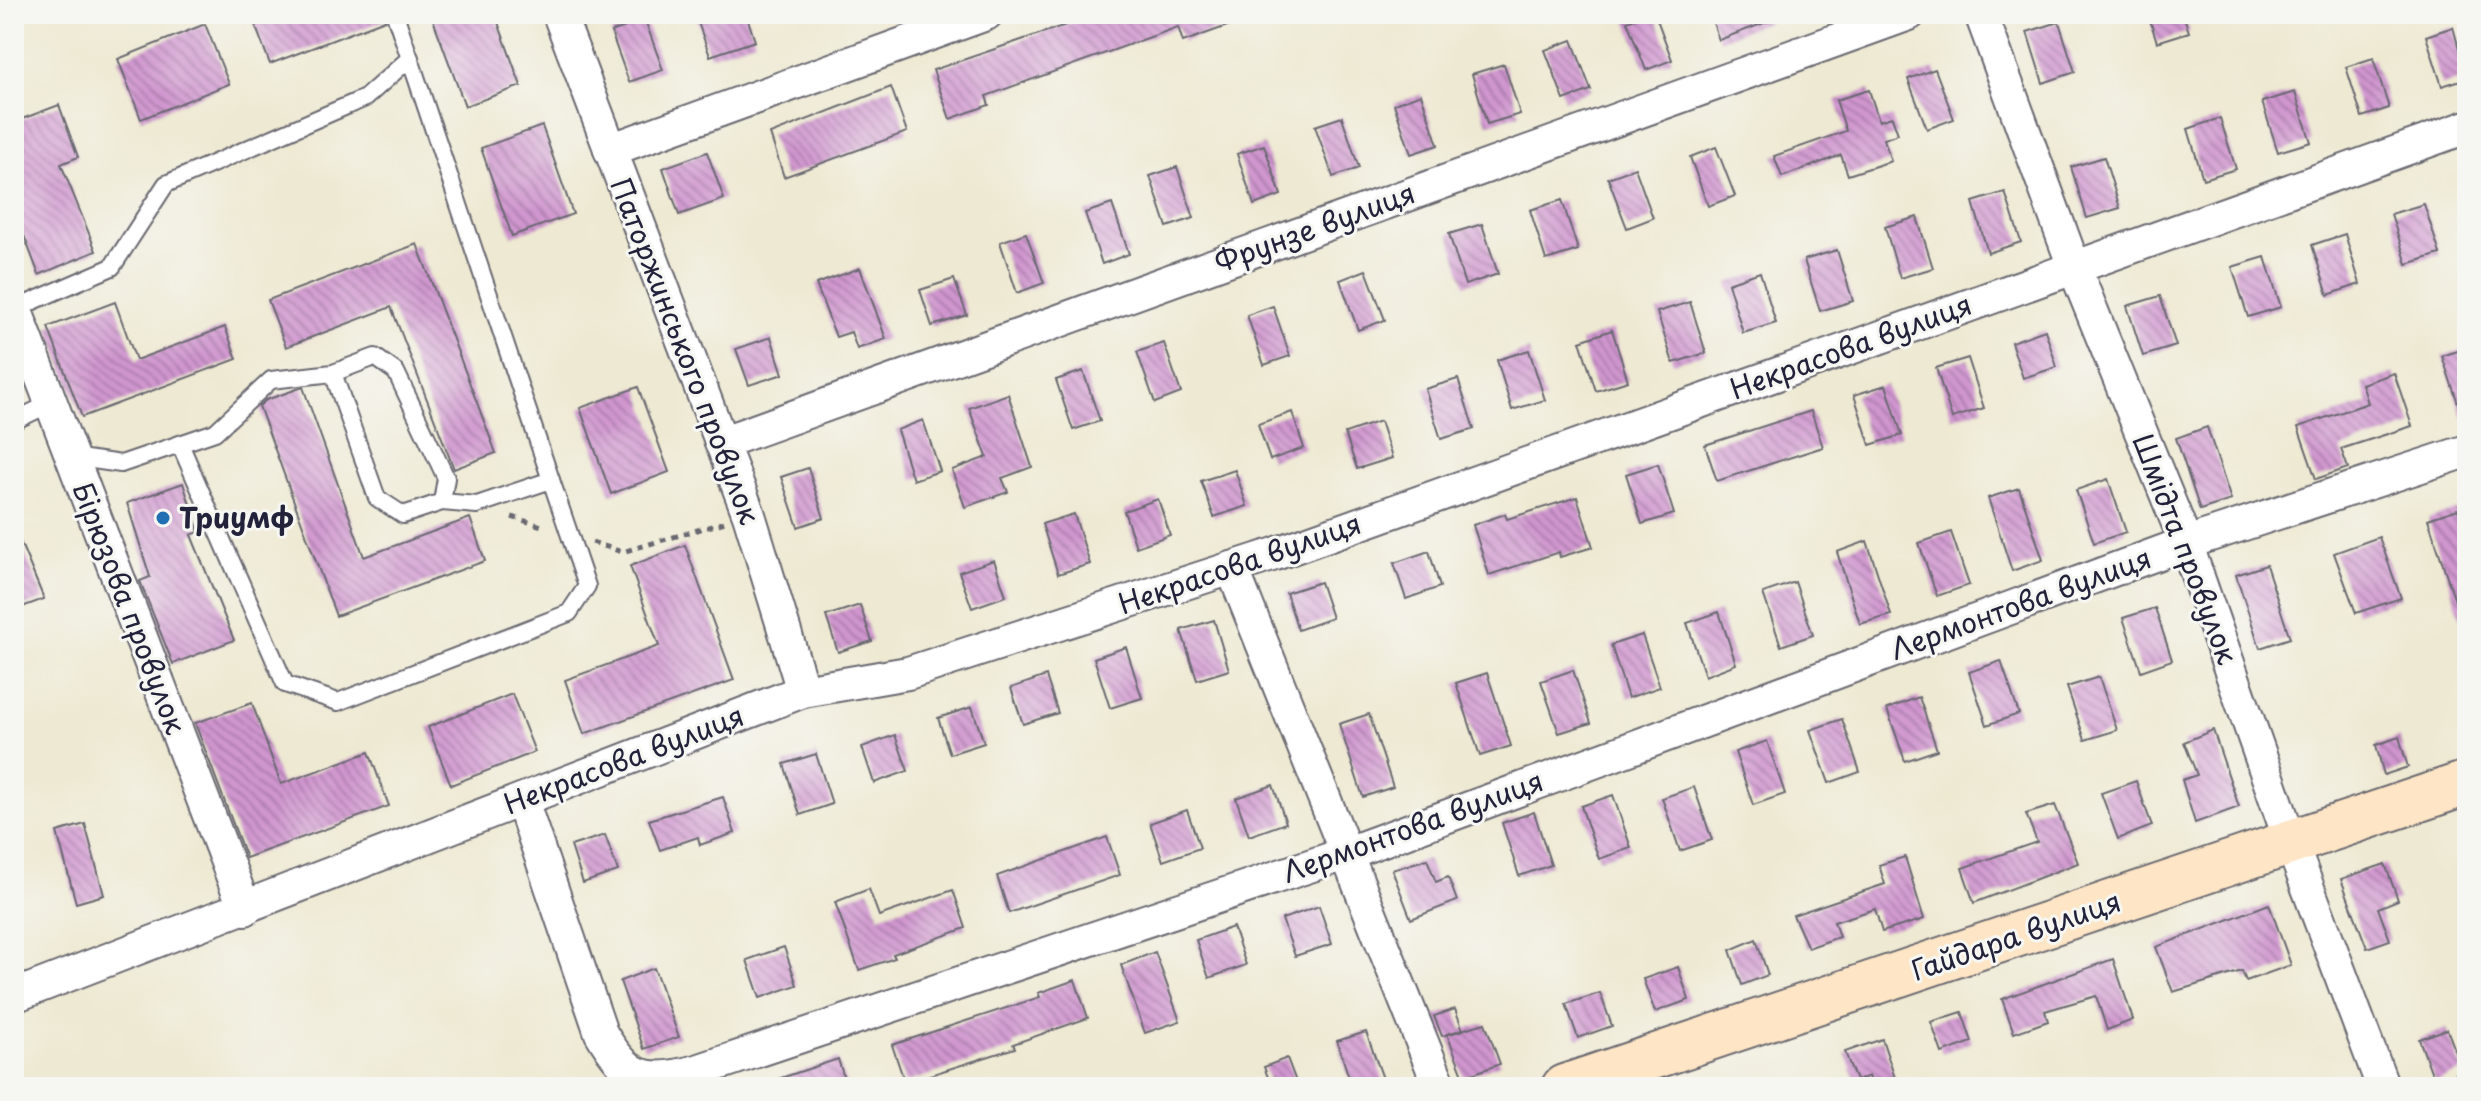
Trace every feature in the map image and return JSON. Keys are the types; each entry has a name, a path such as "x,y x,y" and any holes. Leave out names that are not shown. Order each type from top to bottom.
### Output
{"street":[{"name":"Паторжинського провулок","path":"559,14 749,515 803,691"},
{"path":"610,150 986,14"},
{"name":"Фрунзе вулиця","path":"721,443 1909,14"},
{"name":"Шмідта провулок","path":"1981,14 2074,267 2186,543 2291,843 2383,1087"},
{"name":"Некрасова вулиця","path":"14,996 803,691 908,673 1232,568 2467,127"},
{"name":"Бірюзова провулок","path":"14,308 245,909"},
{"name":"Лермонтова вулиця","path":"522,801 601,1033 615,1057 638,1076 663,1080 1345,854 2186,543 2467,451"},
{"path":"1232,568 1440,1087"},
{"name":"Гайдара вулиця","path":"1564,1087 2467,783"}],"lane":[{"path":"180,444 285,684 338,702 569,613 587,586 395,14"},
{"path":"14,308 112,267 166,184 365,98 410,58"},
{"path":"72,457 121,464 215,432 271,380 333,373 375,357 396,372 446,478 442,502"},
{"path":"333,373 377,498 403,515 442,502 477,505 551,480"},
{"path":"14,421 51,403"}],"path":[{"path":"477,505 622,552 749,515"}],"building":[{"path":"251,14 384,14 385,20 270,64"},
{"path":"431,14 495,14 521,86 465,106"},
{"path":"695,14 746,14 755,41 710,56"},
{"path":"1098,14 1252,17 1183,42 1178,27 986,96 989,105 950,119 933,70"},
{"path":"1645,14 1655,14 1672,60 1646,70 1627,21"},
{"path":"1710,14 1782,14 1783,16 1719,40"},
{"path":"2148,14 2183,14 2189,32 2157,42"},
{"path":"645,20 663,70 629,82 611,32"},
{"path":"2059,22 2075,72 2043,83 2027,32"},
{"path":"205,24 229,84 141,119 118,59"},
{"path":"2453,27 2467,78 2442,86 2426,36"},
{"path":"1572,40 1591,90 1564,100 1545,50"},
{"path":"2373,58 2389,108 2362,117 2346,67"},
{"path":"1504,64 1520,114 1487,124 1472,74"},
{"path":"1935,69 1954,119 1927,129 1908,79"},
{"path":"891,87 907,132 784,177 770,134"},
{"path":"1869,90 1879,121 1892,117 1898,134 1884,139 1891,161 1848,175 1841,155 1782,177 1774,156 1846,131 1836,100"},
{"path":"2295,92 2311,142 2278,152 2262,102"},
{"path":"1421,94 1438,145 1411,154 1394,104"},
{"path":"59,105 78,157 61,164 96,251 39,275 14,209 14,122"},
{"path":"1342,117 1359,168 1333,177 1315,126"},
{"path":"2220,118 2236,169 2203,179 2188,129"},
{"path":"542,126 573,214 512,236 481,148"},
{"path":"1264,145 1281,195 1254,205 1237,154"},
{"path":"1716,147 1735,196 1708,206 1690,157"},
{"path":"707,152 724,199 679,215 663,168"},
{"path":"2104,157 2120,208 2087,218 2071,167"},
{"path":"1177,167 1194,218 1167,227 1150,176"},
{"path":"1635,168 1653,218 1627,228 1608,178"},
{"path":"2005,192 2021,242 1988,253 1973,202"},
{"path":"1562,200 1578,250 1546,260 1530,210"},
{"path":"1112,204 1129,254 1102,264 1085,213"},
{"path":"2424,204 2440,254 2407,264 2391,214"},
{"path":"1917,217 1933,268 1900,278 1885,227"},
{"path":"1482,224 1498,274 1465,285 1449,234"},
{"path":"1026,233 1044,283 1017,293 1000,242"},
{"path":"2345,234 2360,284 2328,295 2312,245"},
{"path":"417,244 496,453 454,469 391,307 286,347 268,300"},
{"path":"1837,250 1853,301 1820,311 1804,260"},
{"path":"2265,257 2281,307 2248,317 2232,267"},
{"path":"860,268 886,339 857,349 851,332 836,337 816,284"},
{"path":"1366,270 1385,320 1358,330 1340,280"},
{"path":"1760,272 1776,323 1743,333 1728,283"},
{"path":"954,279 967,315 932,326 920,290"},
{"path":"2160,296 2176,346 2143,356 2127,306"},
{"path":"115,302 136,360 225,327 237,359 82,417 48,327"},
{"path":"1690,302 1706,353 1673,363 1657,312"},
{"path":"1273,306 1290,356 1264,365 1247,315"},
{"path":"1612,330 1628,381 1596,391 1580,341"},
{"path":"2045,330 2057,367 2023,378 2011,342"},
{"path":"771,337 783,374 749,385 736,349"},
{"path":"1164,343 1181,393 1155,403 1137,352"},
{"path":"2467,348 2467,417 2463,418 2442,356"},
{"path":"1529,350 1545,400 1512,410 1497,360"},
{"path":"1968,358 1984,408 1952,418 1936,368"},
{"path":"1083,371 1100,421 1073,430 1056,380"},
{"path":"2394,373 2412,426 2341,449 2348,468 2316,479 2298,427 2368,403 2362,384"},
{"path":"1458,379 1474,429 1441,439 1425,389"},
{"path":"1886,385 1902,435 1870,445 1854,395"},
{"path":"303,387 364,557 470,518 485,561 336,616 259,406 266,400"},
{"path":"638,387 669,472 611,494 580,408"},
{"path":"1008,394 1032,467 1002,478 1008,492 965,507 952,470 987,457 969,408"},
{"path":"1811,411 1823,447 1717,481 1705,445"},
{"path":"1292,412 1304,448 1270,460 1258,424"},
{"path":"923,420 940,471 913,480 897,430"},
{"path":"1380,421 1392,458 1357,469 1345,433"},
{"path":"2207,427 2231,500 2200,510 2176,438"},
{"path":"1658,464 1674,514 1642,524 1626,474"},
{"path":"808,468 824,518 798,527 781,477"},
{"path":"1235,470 1247,506 1214,517 1201,481"},
{"path":"2108,479 2126,532 2094,543 2076,490"},
{"path":"183,483 199,532 191,535 234,640 173,664 140,581 150,577 127,503"},
{"path":"2019,488 2043,560 2012,571 1988,498"},
{"path":"1577,497 1593,547 1560,557 1559,552 1489,575 1473,525 1505,514 1507,519"},
{"path":"1158,499 1170,535 1136,547 1124,511"},
{"path":"2458,509 2467,535 2467,624 2463,625 2428,519"},
{"path":"1074,514 1090,564 1058,574 1042,524"},
{"path":"14,527 44,599 14,610"},
{"path":"1951,532 1969,585 1937,596 1919,543"},
{"path":"2379,537 2401,598 2356,613 2334,553"},
{"path":"1867,541 1891,615 1860,624 1837,552"},
{"path":"685,545 734,680 584,734 565,680 659,646 630,566"},
{"path":"1429,551 1440,587 1406,599 1394,563"},
{"path":"994,560 1006,596 972,608 959,572"},
{"path":"2266,565 2290,638 2260,648 2236,575"},
{"path":"1320,582 1332,618 1298,630 1286,593"},
{"path":"1795,582 1813,635 1781,646 1763,593"},
{"path":"860,605 872,641 838,652 826,616"},
{"path":"2155,608 2172,660 2141,671 2123,618"},
{"path":"1719,612 1736,664 1705,676 1687,623"},
{"path":"1214,620 1229,670 1197,680 1181,630"},
{"path":"1642,635 1660,687 1628,698 1611,645"},
{"path":"1126,647 1142,698 1110,708 1094,658"},
{"path":"2001,661 2019,714 1987,725 1969,672"},
{"path":"1573,670 1591,723 1559,733 1541,681"},
{"path":"1487,673 1511,746 1480,756 1456,683"},
{"path":"1046,676 1058,713 1023,724 1011,688"},
{"path":"2099,677 2117,730 2085,740 2067,687"},
{"path":"512,694 535,752 451,785 428,727"},
{"path":"1919,697 1937,750 1905,761 1887,709"},
{"path":"252,703 281,784 369,752 389,806 246,858 195,723"},
{"path":"972,707 984,743 950,754 938,718"},
{"path":"1369,714 1393,787 1363,797 1339,724"},
{"path":"1842,719 1860,772 1829,783 1810,730"},
{"path":"2213,730 2239,807 2195,823 2182,780 2197,775 2184,742"},
{"path":"895,735 908,771 874,783 862,747"},
{"path":"2399,737 2408,767 2384,775 2376,745"},
{"path":"1767,741 1785,794 1753,805 1735,752"},
{"path":"816,754 832,804 800,815 784,764"},
{"path":"2136,781 2152,826 2118,839 2101,793"},
{"path":"1273,785 1286,823 1249,836 1236,798"},
{"path":"1694,787 1712,840 1680,851 1662,798"},
{"path":"1613,795 1631,848 1599,859 1581,806"},
{"path":"723,797 735,833 700,845 698,837 660,850 649,820"},
{"path":"2055,805 2078,863 1974,903 1962,868 2037,842 2026,814"},
{"path":"1187,810 1200,848 1163,861 1150,823"},
{"path":"1534,812 1551,865 1519,876 1502,823"},
{"path":"85,824 104,895 76,903 57,832"},
{"path":"605,835 618,871 583,883 571,846"},
{"path":"1107,837 1120,875 1009,913 997,876"},
{"path":"1905,857 1924,919 1882,932 1875,909 1834,922 1839,937 1808,948 1793,915 1885,884 1879,865"},
{"path":"1427,859 1436,882 1448,877 1457,901 1411,919 1392,870"},
{"path":"2385,864 2398,900 2378,908 2390,940 2367,948 2341,879"},
{"path":"869,889 879,916 953,890 966,928 893,954 895,958 859,970 835,902"},
{"path":"2269,904 2291,965 2246,981 2242,971 2173,992 2156,947"},
{"path":"1319,906 1332,944 1295,956 1282,919"},
{"path":"1233,927 1246,965 1209,978 1196,940"},
{"path":"1756,939 1768,975 1742,985 1730,950"},
{"path":"784,947 797,985 760,998 747,960"},
{"path":"1155,952 1180,1021 1145,1033 1121,965"},
{"path":"2113,959 2133,1020 2107,1030 2096,996 2045,1011 2048,1021 2014,1033 2002,999"},
{"path":"1678,967 1689,1000 1655,1012 1643,979"},
{"path":"654,968 679,1037 644,1049 620,981"},
{"path":"1075,980 1088,1018 1013,1044 1015,1048 905,1083 892,1045 1040,997 1038,993"},
{"path":"1600,993 1612,1026 1578,1038 1566,1004"},
{"path":"1455,1009 1463,1030 1442,1036 1434,1016"},
{"path":"1962,1012 1972,1042 1942,1053 1931,1022"},
{"path":"1485,1023 1500,1064 1464,1077 1447,1034"},
{"path":"2447,1029 2463,1071 2435,1082 2419,1039"},
{"path":"1366,1032 1386,1087 1352,1087 1337,1041"},
{"path":"1882,1039 1898,1087 1873,1087 1869,1076 1856,1081 1845,1052"},
{"path":"1287,1058 1298,1087 1272,1087 1264,1067"},
{"path":"838,1059 847,1087 767,1087 766,1083"}],"place":[{"name":"Триумф","path":"163,518"}]}
